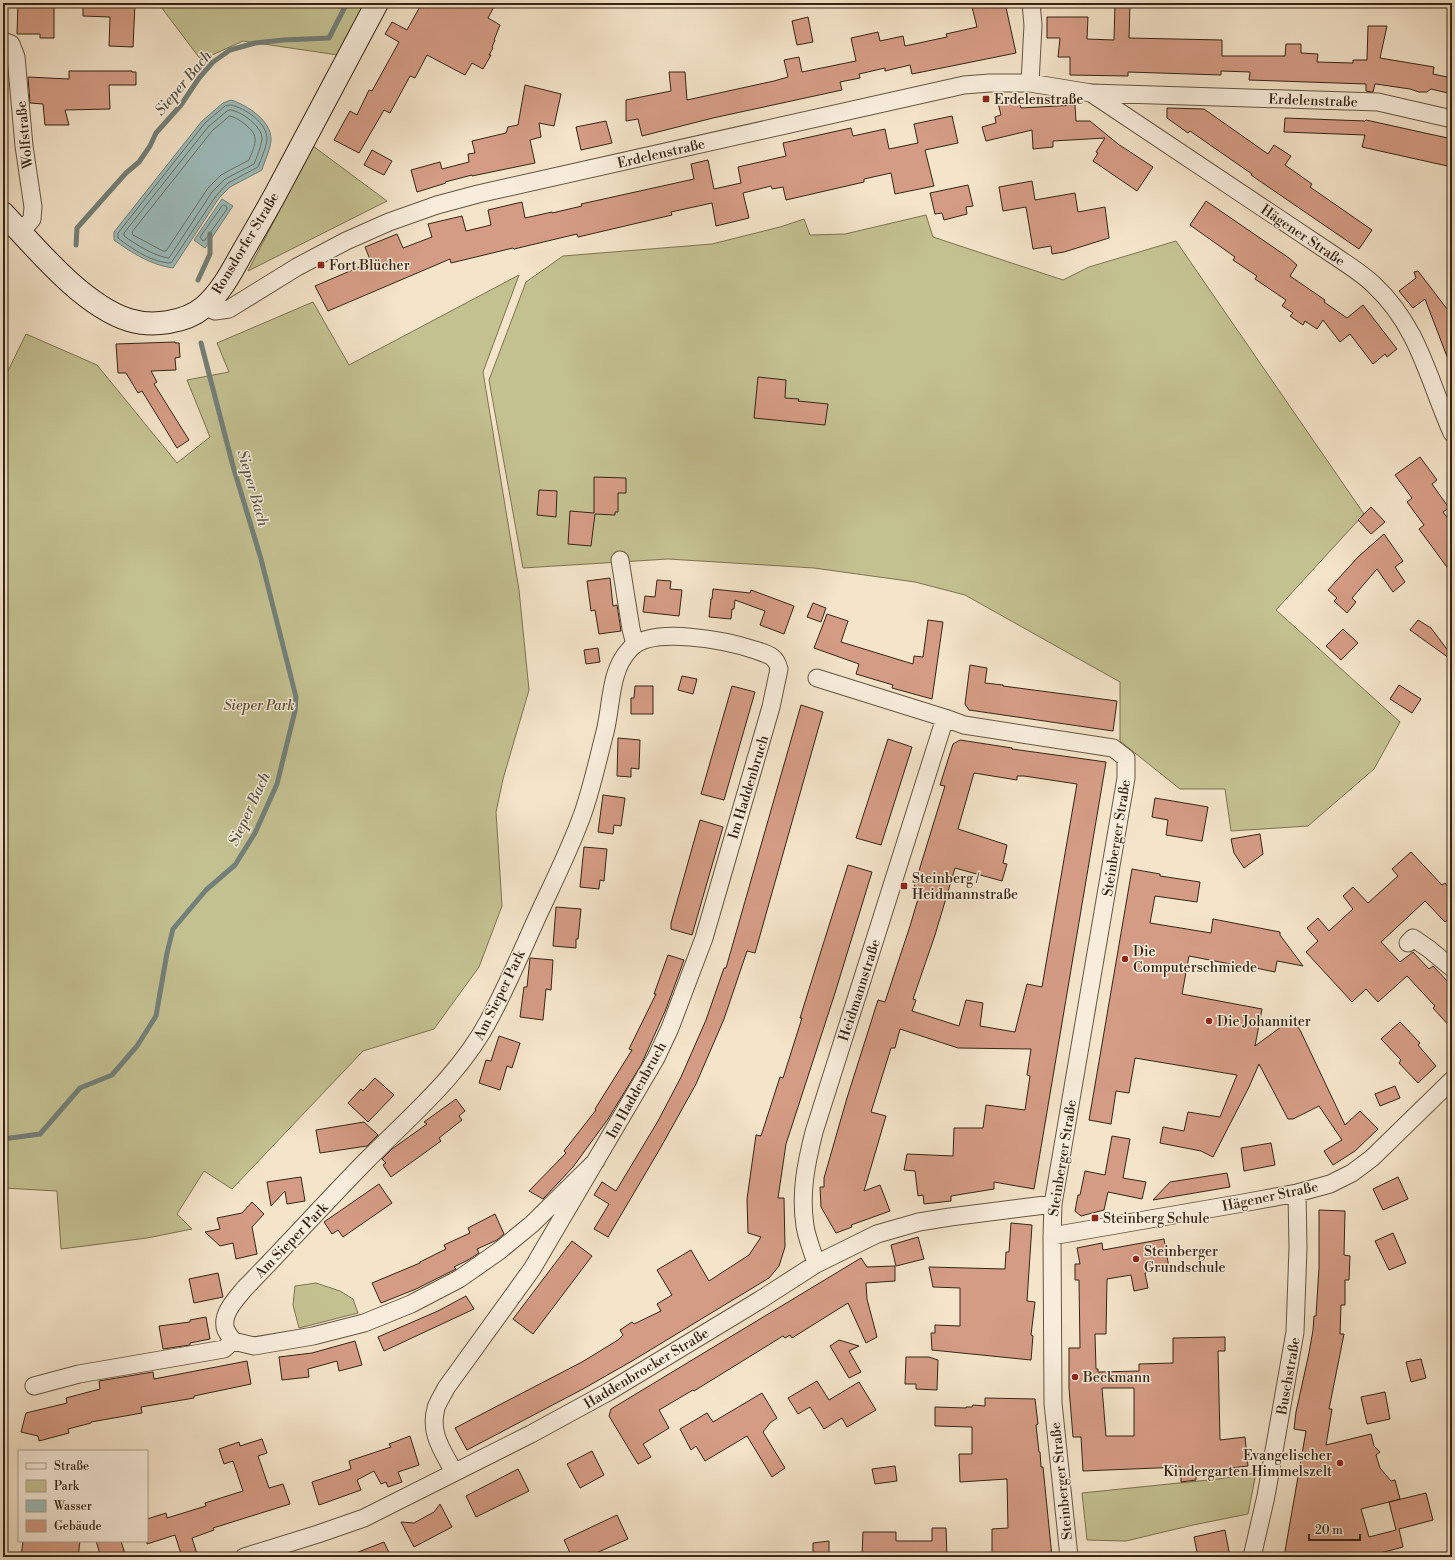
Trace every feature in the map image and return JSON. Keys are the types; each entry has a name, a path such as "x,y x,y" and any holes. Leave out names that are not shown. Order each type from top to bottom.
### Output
{"main road":[{"name":"Ronsdorfer Straße","path":"3,213 63,276 79,290 112,312 128,320 143,323 170,322 183,318 204,306 217,294 226,281 378,3"}],"street":[{"path":"1030,83 1033,25 1031,3"},
{"name":"Wolfstraße","path":"3,41 11,44 16,57 24,146 33,207 32,219 21,232"},
{"name":"Erdelenstraße","path":"204,306 215,311 229,309 297,267 346,241 389,222 437,205 478,194 944,89 990,83 1030,83 1091,93 1378,102 1452,118"},
{"name":"Hägener Straße","path":"1091,93 1374,284 1392,303 1407,324 1450,422"},
{"path":"620,560 634,644"},
{"name":"Im Haddenbruch","path":"454,1472 434,1433 436,1407 446,1388 532,1269 656,1058 686,988 704,938 771,707 779,666 772,658 765,654 742,645 699,637 661,637 634,644"},
{"name":"Am Sieper Park","path":"234,1341 226,1330 226,1318 230,1306 245,1288 358,1169 460,1065 475,1044 491,1017 567,854 580,820 607,726 618,667 624,656 634,644"},
{"path":"817,678 945,718"},
{"name":"Steinberger Straße","path":"945,718 964,725 1113,748 1123,755 1127,762 1125,786 1053,1204 1053,1403 1069,1557"},
{"name":"Heidmannstraße","path":"816,1264 805,1228 803,1208 803,1186 806,1161 945,718"},
{"path":"1408,943 1413,938 1452,968"},
{"name":"Hägener Straße","path":"1052,1236 1297,1192 1330,1184 1352,1173 1372,1158 1452,1080"},
{"path":"34,1386 79,1374 224,1349 234,1341 254,1346 312,1336 364,1324 411,1304 459,1279 499,1251 532,1224 596,1160"},
{"name":"Buschstraße","path":"1252,1557 1266,1496 1286,1392 1295,1332 1298,1248 1297,1192"},
{"name":"Haddenbrocker Straße","path":"244,1557 364,1518 531,1434 608,1392 760,1300 816,1264 877,1234 914,1223 1053,1204"}],"green space":[{"path":"158,3 365,3 338,55 243,41 201,60"},
{"path":"313,146 387,201 248,271"},
{"path":"926,215 933,237 1063,280 1089,267 1176,241 1364,514 1276,610 1400,722 1374,769 1308,826 1231,831 1225,789 1180,789 1120,741 1120,682 965,595 915,582 814,568 668,559 523,568 489,380 526,282 563,256 712,244 780,227 804,219 810,235 845,234"},
{"name":"Sieper Park","path":"519,275 483,372 519,590 529,690 503,779 496,812 502,906 479,967 434,1029 363,1051 232,1189 204,1171 177,1214 192,1229 147,1238 61,1249 57,1191 3,1188 3,381 26,334 97,365 177,463 210,437 187,380 229,372 217,343 313,302 349,365"},
{"path":"316,1283 340,1291 353,1299 358,1313 299,1328 293,1305 295,1286"},
{"path":"1256,1473 1248,1514 1126,1541 1087,1540 1082,1493 1218,1479"}],"water":[{"path":"231,100 251,110 263,120 267,126 270,133 271,143 262,170 230,187 219,198 173,268 142,258 114,240 114,232 202,121 223,103"},
{"path":"222,199 233,206 205,248 194,240"}],"building":[{"path":"18,3 54,3 54,38 40,38 40,34 17,34"},
{"path":"83,3 135,3 133,47 109,46 110,17 83,16"},
{"path":"422,3 496,3 488,18 500,25 494,40 493,48 489,55 491,55 483,69 472,63 465,75 427,55 415,78 410,76 390,113 384,110 359,153 334,140 350,111 357,115 369,90 372,91 399,42 385,34 392,22 407,30"},
{"path":"971,3 1005,3 1016,53 912,74 910,65 885,71 885,68 859,74 860,78 840,82 842,90 713,118 642,136 638,119 626,121 626,100 671,91 669,72 685,72 687,100 774,81 788,77 784,60 799,57 802,72 856,61 851,38 878,32 880,41 903,36 905,46 947,37 946,34 977,27"},
{"path":"1115,3 1130,3 1129,38 1222,40 1222,56 1285,56 1286,44 1301,44 1301,53 1318,54 1317,62 1353,63 1353,60 1367,60 1368,26 1387,26 1380,58 1434,67 1433,74 1452,78 1452,94 1431,89 1427,92 1419,92 1410,89 1376,84 1373,92 1371,92 1366,91 1366,84 1249,80 1250,72 1221,71 1221,75 1128,72 1128,76 1070,75 1070,57 1058,57 1060,38 1047,38 1047,17 1088,17 1087,39 1114,40"},
{"path":"808,17 813,42 797,45 792,21"},
{"path":"69,71 132,71 136,72 136,85 109,85 110,109 65,110 69,125 45,125 43,104 30,103 28,77 69,79"},
{"path":"525,85 561,94 554,126 539,123 541,137 530,140 535,163 472,175 445,182 446,183 417,192 411,170 440,162 442,169 469,162 468,154 475,153 472,141 506,133 508,127 518,125"},
{"path":"1018,97 1021,108 1075,105 1076,121 1090,121 1118,144 1153,167 1137,191 1093,161 1098,153 1096,152 1105,138 1053,141 1053,147 1033,149 1032,130 986,141 982,127 996,123 995,117 1001,115 998,103"},
{"path":"1167,108 1204,109 1268,154 1274,145 1291,156 1285,165 1312,184 1310,187 1372,230 1359,249 1190,131 1188,133 1167,118"},
{"path":"952,116 958,143 925,150 934,186 895,194 891,173 864,179 864,182 786,200 783,187 772,189 771,186 743,193 749,218 716,226 712,203 671,212 672,215 578,237 577,234 451,263 450,259 328,311 315,286 371,262 365,247 397,234 403,248 432,237 428,224 462,216 466,231 491,225 488,210 522,202 525,218 552,213 582,206 581,204 694,179 691,164 708,160 714,189 741,183 738,167 786,156 783,143 851,128 853,136 885,129 889,149 918,143 914,124"},
{"path":"1285,118 1366,120 1452,139 1452,167 1362,147 1365,135 1284,132"},
{"path":"606,121 612,143 581,150 576,127"},
{"path":"372,150 392,161 384,175 364,165"},
{"path":"1032,181 1035,200 1075,193 1078,212 1105,207 1109,238 1064,252 1052,254 1051,246 1033,249 1026,207 1003,211 999,187"},
{"path":"968,185 973,206 966,207 967,214 944,220 942,213 935,214 930,193"},
{"path":"1206,201 1289,258 1297,265 1290,276 1325,300 1324,302 1347,318 1363,305 1397,349 1387,357 1385,354 1373,364 1350,334 1340,342 1323,320 1317,329 1305,321 1303,325 1290,316 1293,313 1282,306 1286,300 1255,279 1257,276 1233,260 1235,257 1190,225"},
{"path":"1418,271 1447,309 1452,308 1452,367 1425,299 1413,308 1399,291 1416,278 1414,272"},
{"path":"179,343 180,357 175,358 176,370 151,371 157,382 154,384 189,440 177,448 142,391 138,393 126,373 118,373 116,344"},
{"path":"758,377 786,380 785,398 828,404 825,425 754,418"},
{"path":"1420,457 1437,480 1432,484 1449,508 1443,512 1452,524 1452,574 1419,529 1424,525 1407,502 1412,498 1395,475"},
{"path":"594,477 626,478 626,493 618,493 618,512 615,512 615,515 595,514 591,546 568,544 570,511 594,513"},
{"path":"539,490 557,491 556,517 537,515"},
{"path":"1371,507 1385,522 1371,534 1358,520"},
{"path":"1384,534 1403,561 1395,567 1405,582 1393,592 1377,569 1352,598 1356,602 1347,613 1334,601 1337,598 1328,590 1358,557"},
{"path":"610,578 613,606 617,605 621,631 599,634 595,610 591,611 587,581"},
{"path":"657,580 671,581 670,589 682,590 679,616 643,612 645,596 655,597"},
{"path":"713,589 750,593 751,590 794,606 784,634 760,625 765,611 735,600 731,619 709,617"},
{"path":"813,603 826,608 821,622 807,617"},
{"path":"827,614 848,621 841,642 913,664 914,656 923,657 928,620 943,622 932,699 892,688 893,685 856,674 859,664 814,648"},
{"path":"1418,620 1431,628 1452,656 1449,658 1410,630"},
{"path":"1343,629 1358,643 1341,660 1326,646"},
{"path":"598,648 600,662 586,664 584,650"},
{"path":"970,665 987,668 985,683 1117,701 1113,731 969,710 965,704"},
{"path":"682,676 697,679 693,694 678,690"},
{"path":"1399,685 1421,699 1412,713 1390,699"},
{"path":"635,686 653,686 653,714 631,714 631,698 634,698"},
{"path":"732,686 755,692 724,800 701,794"},
{"path":"801,705 823,712 755,953 747,951 724,1019 696,1084 608,1237 594,1229 609,1204 594,1195 602,1182 616,1191 658,1121 681,1077 706,1020 724,968 726,968"},
{"path":"618,738 640,740 639,769 631,768 631,777 617,776"},
{"path":"888,739 912,747 881,845 856,838"},
{"path":"960,740 1106,762 1034,1189 994,1182 994,1189 951,1196 951,1201 924,1204 923,1195 918,1196 915,1171 904,1170 907,1154 953,1156 954,1128 983,1128 986,1105 1025,1110 1030,1076 1027,1075 1031,1049 958,1048 900,1029 895,1048 891,1048 871,1112 886,1116 864,1191 880,1185 890,1211 851,1225 852,1227 836,1233 821,1207 820,1187 824,1187 824,1178 847,1098 878,1000 885,1002 910,926 921,889 914,887 945,786 940,785 953,744","holes":["974,773 1017,780 1017,776 1024,776 1077,784 1042,987 1027,984 1015,1032 980,1026 983,1003 966,1000 959,1026 912,1011 916,1000 913,999 935,935 955,868 1002,881 1007,864 1003,863 1007,845 958,829"]},
{"path":"603,795 625,798 621,826 614,825 613,834 598,832"},
{"path":"1155,798 1208,807 1202,841 1166,835 1168,820 1152,817"},
{"path":"700,820 723,827 692,935 671,929 671,923"},
{"path":"1260,834 1263,854 1244,868 1234,853 1231,839"},
{"path":"584,847 607,849 604,881 600,880 599,889 580,887"},
{"path":"1411,852 1442,885 1445,883 1452,892 1452,915 1445,922 1425,901 1381,942 1400,962 1413,952 1429,969 1433,966 1452,986 1452,1029 1433,1008 1435,1006 1407,976 1378,1002 1366,989 1352,1002 1306,952 1318,941 1307,928 1318,918 1329,931 1353,909 1343,896 1353,887 1368,903 1398,876 1392,869"},
{"path":"848,865 872,872 786,1144 778,1198 784,1198 785,1247 779,1266 769,1278 632,1361 583,1389 467,1450 455,1428 582,1362 618,1340 623,1335 620,1330 632,1322 634,1324 661,1311 657,1304 672,1295 657,1270 691,1250 709,1281 749,1255 761,1237 748,1233 747,1199 756,1135 761,1136 780,1077 783,1078 802,1018 800,1018"},
{"path":"1132,869 1160,874 1160,876 1200,882 1197,902 1155,896 1150,923 1211,933 1213,919 1280,932 1280,935 1303,966 1277,961 1275,972 1189,956 1182,994 1262,1009 1255,1046 1292,1019 1300,1030 1345,1125 1360,1111 1378,1129 1355,1151 1333,1165 1324,1151 1342,1140 1319,1106 1293,1119 1288,1119 1259,1064 1249,1087 1213,1157 1201,1151 1160,1143 1163,1127 1184,1131 1188,1112 1220,1117 1237,1075 1135,1058 1129,1093 1116,1091 1111,1124 1089,1120"},
{"path":"556,907 581,909 576,948 553,946"},
{"path":"668,955 684,960 666,1009 641,1065 608,1119 573,1167 543,1199 529,1191 566,1153 564,1151 596,1110 595,1109 632,1050 629,1049 656,994 654,994"},
{"path":"530,958 553,960 551,990 546,989 543,1020 520,1017 524,987 527,987"},
{"path":"1400,1022 1420,1043 1418,1045 1436,1066 1418,1083 1399,1063 1401,1060 1381,1039"},
{"path":"499,1036 520,1043 512,1068 507,1066 500,1090 479,1083 486,1060 491,1061"},
{"path":"375,1078 394,1095 368,1122 348,1103 361,1089 363,1091"},
{"path":"1395,1086 1400,1098 1380,1106 1375,1094"},
{"path":"456,1099 465,1111 459,1116 462,1120 439,1138 441,1141 391,1177 383,1165 386,1163 382,1159 392,1149 427,1124 424,1122"},
{"path":"364,1122 378,1135 367,1146 320,1153 316,1130"},
{"path":"1112,1136 1130,1139 1123,1178 1146,1182 1142,1199 1108,1192 1104,1210 1081,1216 1075,1211 1085,1171 1105,1175"},
{"path":"1271,1143 1275,1165 1244,1171 1241,1148"},
{"path":"1227,1173 1230,1187 1153,1200 1170,1182"},
{"path":"301,1177 305,1201 287,1204 285,1191 271,1206 267,1182"},
{"path":"1398,1177 1408,1199 1383,1210 1373,1189"},
{"path":"379,1184 392,1203 343,1237 338,1230 332,1234 324,1222"},
{"path":"252,1202 264,1214 252,1227 257,1254 236,1259 233,1243 220,1246 205,1232 220,1229 217,1218 242,1213"},
{"path":"1319,1210 1345,1211 1344,1255 1350,1256 1349,1280 1345,1280 1345,1305 1341,1305 1340,1334 1344,1334 1329,1409 1332,1409 1326,1445 1371,1434 1374,1446 1380,1452 1376,1455 1380,1468 1391,1481 1395,1480 1400,1499 1389,1502 1426,1493 1433,1520 1399,1529 1403,1547 1365,1557 1284,1557 1306,1431 1294,1429 1296,1412 1309,1353 1314,1316 1316,1316 1319,1268","holes":["1389,1502 1396,1530 1369,1537 1361,1509"]},
{"path":"495,1214 504,1234 497,1240 477,1249 479,1253 454,1267 456,1269 416,1289 381,1303 372,1283 420,1263 446,1249 444,1245 470,1233 468,1228"},
{"path":"1011,1223 1032,1225 1027,1301 1035,1302 1031,1335 1033,1336 1031,1360 932,1350 931,1333 935,1333 935,1325 960,1326 960,1288 933,1287 929,1267 1005,1269 1006,1252 1009,1252"},
{"path":"1393,1233 1406,1263 1389,1270 1375,1241"},
{"path":"918,1237 924,1259 896,1266 891,1245"},
{"path":"1164,1239 1169,1268 1145,1273 1148,1288 1134,1291 1131,1275 1107,1279 1106,1334 1095,1334 1096,1369 1098,1369 1098,1372 1139,1371 1139,1364 1173,1363 1173,1338 1225,1337 1225,1351 1218,1351 1220,1440 1245,1437 1248,1466 1196,1472 1196,1480 1181,1482 1181,1467 1083,1471 1081,1437 1073,1437 1069,1388 1069,1348 1080,1348 1079,1280 1075,1280 1075,1264 1080,1264 1077,1248 1102,1243 1103,1250","holes":["1102,1388 1134,1388 1134,1436 1106,1436"]},
{"path":"572,1241 592,1256 533,1334 513,1319"},
{"path":"861,1258 867,1267 895,1266 895,1281 866,1283 867,1299 877,1337 866,1343 848,1303 792,1338 790,1335 785,1338 783,1336 694,1391 693,1390 659,1410 669,1428 643,1444 651,1457 638,1464 609,1416 611,1409"},
{"path":"218,1273 223,1297 194,1303 189,1279"},
{"path":"466,1296 474,1309 384,1351 378,1337 438,1311"},
{"path":"206,1317 210,1339 190,1343 190,1345 163,1349 159,1326 190,1322 190,1320"},
{"path":"839,1340 859,1346 849,1351 861,1372 849,1378 830,1346"},
{"path":"355,1341 362,1365 339,1371 337,1361 308,1369 309,1377 282,1380 279,1357 312,1353"},
{"path":"906,1357 929,1357 938,1360 937,1390 916,1389 916,1384 905,1384"},
{"path":"1421,1359 1426,1378 1411,1382 1406,1362"},
{"path":"247,1361 251,1384 194,1396 194,1398 141,1407 142,1413 91,1422 68,1429 69,1433 39,1441 38,1436 21,1432 26,1413 67,1403 66,1398 100,1389 99,1381 153,1372 154,1379"},
{"path":"817,1381 829,1400 859,1382 876,1410 847,1427 842,1418 824,1429 810,1407 798,1414 788,1398"},
{"path":"1385,1392 1390,1419 1367,1424 1361,1397"},
{"path":"762,1393 777,1418 770,1423 763,1432 785,1468 772,1477 747,1436 705,1461 696,1446 691,1450 680,1429 707,1413 713,1422"},
{"path":"985,1398 1035,1399 1038,1424 1036,1425 1041,1467 1043,1467 1052,1557 992,1557 992,1529 1008,1528 1007,1479 960,1482 959,1454 972,1454 972,1427 935,1426 935,1407 966,1408 972,1407 973,1405 985,1406"},
{"path":"410,1436 419,1465 398,1472 402,1482 388,1487 386,1482 381,1484 374,1471 357,1480 361,1490 319,1505 312,1482 351,1469 349,1461 391,1447 389,1444"},
{"path":"262,1439 267,1453 258,1456 269,1488 283,1484 290,1504 213,1528 214,1530 192,1538 198,1557 182,1557 175,1535 147,1544 148,1519 166,1513 167,1518 206,1506 205,1503 243,1491 233,1461 224,1464 219,1449 239,1442 240,1446"},
{"path":"592,1451 604,1475 580,1488 567,1464"},
{"path":"895,1466 897,1481 875,1484 872,1469"},
{"path":"518,1469 529,1491 476,1517 466,1496"},
{"path":"440,1504 452,1527 414,1547 401,1522 414,1523 434,1512"},
{"path":"617,1515 628,1539 587,1557 572,1557 564,1540"},
{"path":"932,1528 946,1528 947,1557 862,1555 863,1532 896,1532 896,1541 932,1541"},
{"path":"1225,1530 1230,1557 1198,1557 1194,1537"},
{"path":"829,1541 829,1557 813,1557 813,1543"},
{"path":"23,1542 80,1542 78,1557 21,1557"},
{"path":"96,1542 121,1542 126,1557 101,1557"},
{"path":"384,1542 391,1557 348,1557 348,1556"}],"waterway":[{"name":"Sieper Bach","path":"76,245 77,228 126,173 139,162 150,146 156,133 181,105 199,78 213,62 230,50 255,43 329,38 347,3"},
{"name":"Sieper Bach","path":"198,280 210,254 210,234"},
{"name":"Sieper Bach","path":"3,1139 40,1134 80,1088 112,1075 137,1046 156,1016 167,953 173,929 206,890 235,865 255,833 277,784 295,711 296,697 261,559 233,466 201,343"}],"place":[{"name":"Erdelenstraße","path":"986,99"},
{"name":"Fort Blücher","path":"321,265"},
{"name":"Steinberg / Heidmannstraße","path":"904,886"},
{"name":"Die Computerschmiede","path":"1125,959"},
{"name":"Die Johanniter","path":"1209,1021"},
{"name":"Steinberg Schule","path":"1095,1218"},
{"name":"Steinberger Grundschule","path":"1136,1259"},
{"name":"Beckmann","path":"1075,1377"},
{"name":"Evangelischer Kindergarten Himmelszelt","path":"1340,1463"}]}
